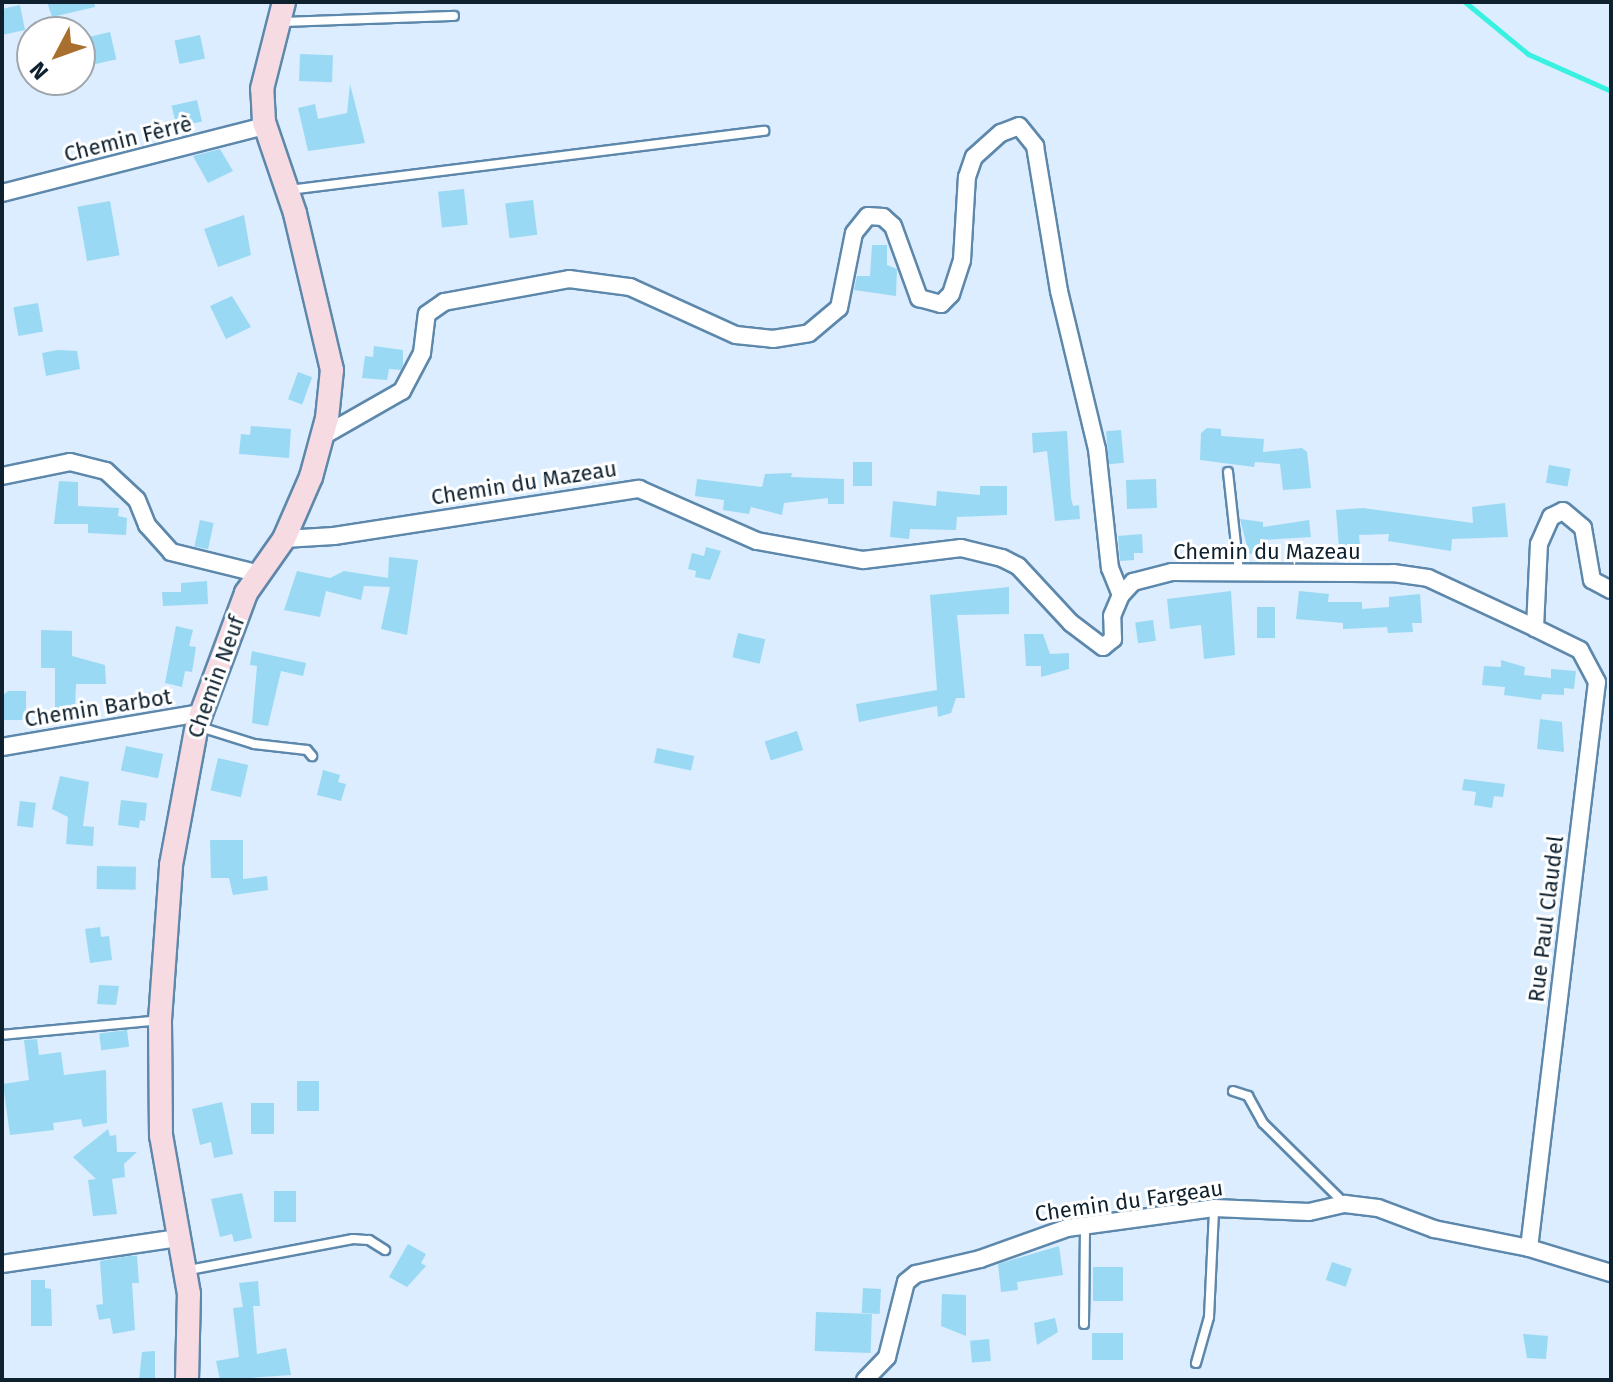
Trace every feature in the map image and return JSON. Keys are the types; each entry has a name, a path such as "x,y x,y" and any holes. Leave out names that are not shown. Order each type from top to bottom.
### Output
{"main road":[{"name":"Chemin Neuf","path":"187,1380 192,1316 186,1271 162,1161 160,1020 171,865 199,719 246,593 284,539 323,436 332,370 287,190 265,126 262,89 282,12"}],"street":[{"name":"Chemin Fèrrè","path":"2,193 265,126"},
{"path":"323,436 402,391 422,353 427,314 444,302 569,279 630,287 736,335 773,339 809,333 839,308 854,233 868,216 883,217 893,226 919,298 941,304 951,294 962,260 967,177 974,157 1001,133 1019,126 1035,146 1059,291 1097,449 1110,568 1121,595"},
{"path":"2,476 70,462 106,471 124,484 147,525 171,552 260,574"},
{"name":"Chemin du Mazeau","path":"284,539 334,536 639,489 757,541 863,560 961,548 1002,558 1018,566 1071,623 1103,647 1113,639 1112,616 1121,595 1152,575 1239,571 1428,578 1535,628"},
{"path":"1535,628 1539,544 1557,513 1568,513 1579,522 1589,576 1611,590"},
{"name":"Rue Paul Claudel","path":"1529,1248 1597,682 1580,650 1535,628"},
{"name":"Chemin Barbot","path":"2,747 199,719"},
{"name":"Chemin du Fargeau","path":"865,1380 887,1357 906,1282 916,1274 980,1259 1037,1235 1214,1208 1309,1212 1345,1204 1529,1248 1611,1273"},
{"path":"2,1264 178,1238"}],"lane":[{"path":"282,12 454,16"},
{"path":"287,190 764,131"},
{"path":"1228,472 1239,571"},
{"path":"199,719 254,744 307,750 312,756"},
{"path":"2,1035 160,1020"},
{"path":"1233,1091 1248,1096 1263,1123 1345,1204"},
{"path":"1196,1363 1209,1317 1214,1208"},
{"path":"1084,1324 1085,1227"},
{"path":"186,1271 353,1239 369,1240 385,1250"}],"building":[{"path":"47,2 94,2 95,7 52,16"},
{"path":"20,5 22,16 16,16 16,32 2,35 2,9"},
{"path":"110,32 116,59 96,64 96,35"},
{"path":"200,35 205,58 180,64 175,40"},
{"path":"300,54 333,55 332,82 299,81"},
{"path":"350,84 365,143 308,151 298,108 315,104 318,119 347,113"},
{"path":"197,100 202,121 177,127 172,106"},
{"path":"220,149 233,171 208,183 193,156"},
{"path":"464,189 468,225 442,228 438,192"},
{"path":"533,200 537,235 509,238 505,203"},
{"path":"110,201 120,255 87,261 78,207"},
{"path":"244,215 251,255 218,267 204,229"},
{"path":"872,245 887,245 887,265 897,269 896,296 854,290 857,276 870,276"},
{"path":"232,296 251,327 226,339 210,306"},
{"path":"38,303 43,332 18,336 13,307"},
{"path":"374,346 403,350 401,370 389,369 387,380 362,378 365,356 373,357"},
{"path":"77,351 80,369 46,376 42,353"},
{"path":"298,372 312,377 302,404 288,399"},
{"path":"251,426 291,429 289,458 239,454 241,434 250,435"},
{"path":"1207,428 1221,429 1221,436 1264,439 1263,452 1302,448 1307,452 1311,488 1283,490 1280,464 1255,462 1254,467 1200,460 1201,433"},
{"path":"1121,430 1124,463 1109,464 1106,431"},
{"path":"1067,431 1071,498 1073,506 1079,505 1080,519 1055,521 1047,451 1033,453 1032,433"},
{"path":"853,462 872,462 872,486 853,486"},
{"path":"1549,465 1571,469 1568,487 1546,483"},
{"path":"792,473 791,477 844,479 844,504 828,504 828,498 784,503 782,515 751,507 749,514 723,510 724,500 695,496 697,479 762,487 765,474"},
{"path":"1156,479 1157,508 1127,509 1126,480"},
{"path":"59,481 78,482 78,506 119,508 118,516 127,518 126,535 88,533 88,524 54,524"},
{"path":"980,486 1007,486 1007,515 957,517 956,530 910,529 909,539 890,537 893,501 936,506 937,491 980,495"},
{"path":"1505,503 1508,537 1452,539 1451,551 1388,541 1389,534 1359,535 1360,546 1339,548 1336,510 1363,508 1473,523 1472,507"},
{"path":"1240,519 1263,522 1263,527 1309,520 1311,537 1264,540 1265,553 1249,554"},
{"path":"200,520 214,523 208,549 194,546"},
{"path":"1142,534 1143,553 1134,553 1134,560 1120,561 1118,536"},
{"path":"706,547 721,551 710,580 695,577 696,571 688,569 692,553 704,556"},
{"path":"389,557 418,560 407,635 381,629 390,587 364,586 361,600 326,591 320,617 284,610 297,571 330,578 344,571 388,578"},
{"path":"207,581 208,604 163,606 162,592 181,592 181,583"},
{"path":"1009,587 1009,614 957,615 965,698 956,698 951,713 938,717 937,706 859,722 856,704 937,690 930,595"},
{"path":"1231,591 1235,655 1204,659 1201,625 1170,629 1167,599"},
{"path":"1299,591 1329,594 1328,602 1362,602 1362,609 1389,607 1389,597 1420,594 1422,623 1412,623 1413,632 1388,633 1387,627 1343,629 1343,623 1296,619"},
{"path":"1257,607 1275,607 1275,638 1257,638"},
{"path":"1153,620 1156,641 1138,643 1135,623"},
{"path":"176,626 193,630 189,646 196,647 192,672 185,671 182,687 165,683"},
{"path":"41,630 72,631 72,656 105,665 106,684 76,684 75,709 55,709 55,668 41,668"},
{"path":"738,633 765,639 760,664 732,657"},
{"path":"1024,634 1043,634 1050,654 1069,653 1069,669 1041,677 1041,666 1026,666"},
{"path":"252,651 306,663 303,676 281,671 268,726 252,723 257,666 250,665"},
{"path":"1501,660 1525,667 1524,675 1551,678 1551,669 1576,671 1574,689 1564,688 1564,695 1542,694 1541,700 1504,695 1505,687 1482,685 1484,666 1501,667"},
{"path":"8,691 26,691 26,720 2,720 2,696"},
{"path":"1540,719 1562,722 1564,752 1537,749"},
{"path":"797,731 803,750 771,761 765,742"},
{"path":"126,746 163,754 158,778 121,770"},
{"path":"657,748 694,756 691,771 654,763"},
{"path":"218,758 248,765 241,797 211,790"},
{"path":"323,770 340,775 338,782 346,784 341,801 317,795"},
{"path":"60,776 89,782 83,826 94,827 93,846 66,844 68,817 52,809"},
{"path":"1464,779 1505,784 1503,797 1494,796 1492,808 1474,805 1476,792 1462,790"},
{"path":"121,800 147,803 145,821 140,820 139,828 118,825"},
{"path":"20,801 36,803 33,828 17,826"},
{"path":"210,840 243,840 243,879 267,876 268,890 233,895 229,878 211,878"},
{"path":"97,866 136,867 136,890 97,889"},
{"path":"100,927 101,937 109,936 112,960 90,963 85,929"},
{"path":"99,985 119,986 116,1005 97,1004"},
{"path":"127,1030 129,1047 101,1050 99,1033"},
{"path":"37,1039 39,1055 61,1052 64,1075 106,1070 107,1123 83,1127 81,1119 53,1123 54,1130 10,1135 3,1084 29,1080 24,1040"},
{"path":"297,1081 319,1081 319,1111 297,1111"},
{"path":"222,1102 233,1154 214,1158 211,1142 200,1145 192,1109"},
{"path":"251,1103 274,1103 274,1134 251,1134"},
{"path":"108,1129 110,1136 116,1135 117,1152 137,1152 124,1164 125,1177 112,1179 117,1214 93,1216 88,1180 96,1179 73,1157"},
{"path":"274,1191 296,1191 296,1222 274,1222"},
{"path":"242,1193 252,1238 234,1242 232,1234 220,1237 211,1199"},
{"path":"408,1244 426,1254 421,1263 426,1266 407,1287 389,1277"},
{"path":"1059,1246 1063,1275 1017,1282 1018,1290 1001,1292 998,1264"},
{"path":"137,1256 139,1283 132,1283 135,1330 113,1334 110,1318 99,1320 96,1305 103,1304 100,1261"},
{"path":"1332,1262 1352,1269 1346,1287 1326,1280"},
{"path":"1093,1267 1123,1267 1123,1301 1093,1301"},
{"path":"31,1280 45,1280 45,1288 51,1289 52,1326 31,1326"},
{"path":"258,1281 260,1306 253,1306 257,1354 286,1348 291,1375 220,1380 216,1361 239,1357 233,1308 243,1307 239,1283"},
{"path":"863,1288 881,1289 880,1314 862,1313"},
{"path":"942,1294 966,1295 966,1336 941,1326"},
{"path":"816,1312 872,1314 871,1353 815,1351"},
{"path":"1055,1318 1058,1332 1037,1345 1034,1323"},
{"path":"1092,1333 1123,1333 1123,1360 1092,1360"},
{"path":"1523,1334 1548,1336 1546,1359 1527,1358"},
{"path":"989,1339 991,1361 972,1363 970,1341"},
{"path":"155,1351 155,1380 139,1380 142,1352"}],"waterway":[{"path":"1465,2 1528,54 1611,91"}]}
